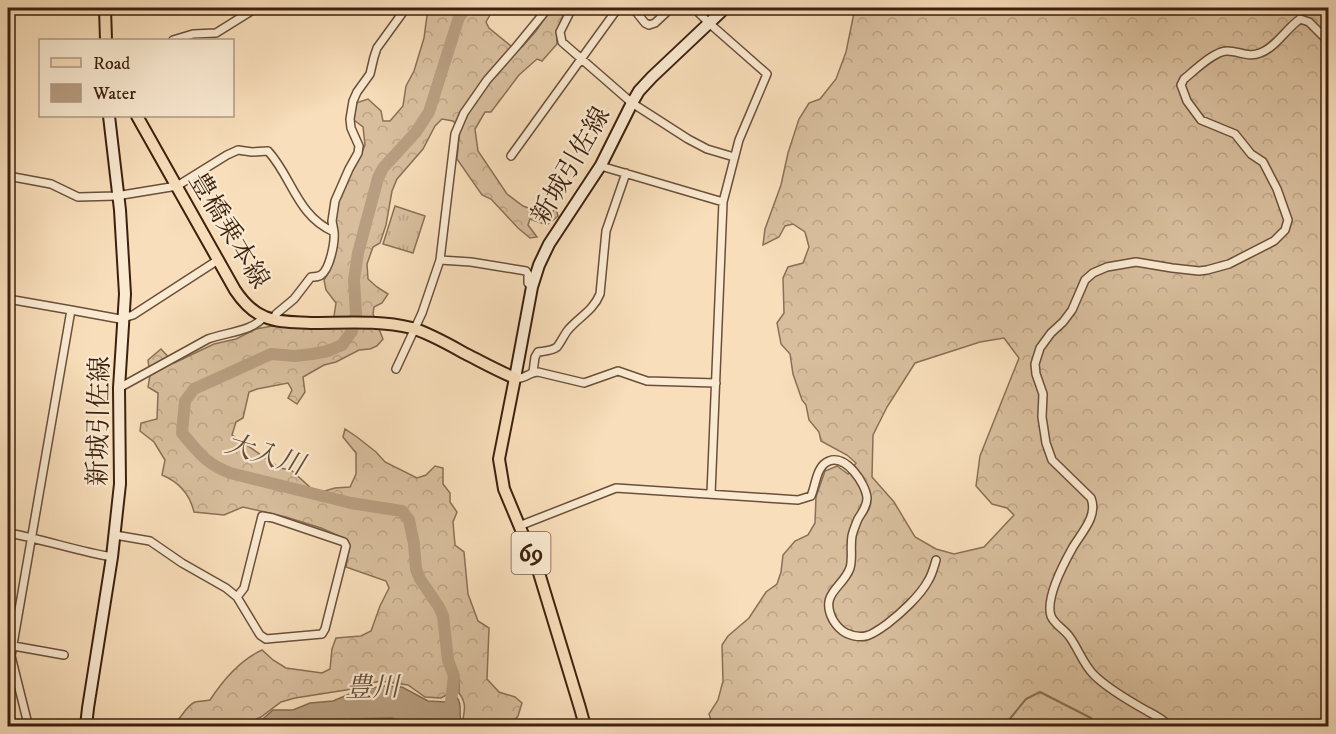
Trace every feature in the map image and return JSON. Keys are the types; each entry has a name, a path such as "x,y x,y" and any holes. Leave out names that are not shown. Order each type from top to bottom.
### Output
{"main road":[{"path":"105,8 106,39"},
{"name":"新城引佐線","path":"515,378 532,287 549,244 601,165 639,91 725,8"},
{"name":"新城引佐線","path":"86,726 112,557 120,484 119,388 125,294 109,117"},
{"name":"豊橋乗本線","path":"138,117 241,299 252,310 269,319 289,322 377,323 413,329 435,337 515,378"},
{"name":"69","path":"515,378 499,459 504,489 539,573 585,726"}],"street":[{"path":"176,39 194,34 216,33 256,8"},
{"path":"119,388 208,339 221,334 237,332 269,319 294,299 311,276 318,277 322,274 327,267 335,240 332,221 335,201 358,153 359,146 351,128 350,119 353,101 370,74 377,48 406,8"},
{"path":"396,369 422,314 440,260 455,134 464,113 487,80 548,8"},
{"path":"572,8 560,32 562,42 632,103 688,140 707,149 734,157"},
{"path":"511,156 618,8"},
{"path":"633,8 649,25 655,23 671,8"},
{"path":"694,8 767,74 739,140 723,202 711,494"},
{"path":"1169,726 1094,675 1069,634 1050,615 1050,601 1056,581 1087,526 1094,505 1091,498 1052,460 1046,443 1042,417 1043,394 1035,364 1041,348 1072,310 1082,285 1093,273 1107,267 1136,262 1172,268 1207,270 1229,264 1274,241 1285,230 1288,220 1263,162 1251,154 1235,134 1201,120 1187,101 1181,85 1184,79 1218,53 1227,51 1249,55 1260,53 1269,48 1300,19 1309,22 1329,41"},
{"path":"8,176 51,184 78,197 118,196 177,186 238,150 268,151 306,211 317,222 333,232"},
{"path":"601,165 723,202"},
{"path":"533,372 538,352 554,349 569,329 598,301 606,231 626,173"},
{"path":"8,299 123,318 134,315 218,260"},
{"path":"440,260 471,262 526,271 528,284 532,287"},
{"path":"28,724 10,646 71,310"},
{"path":"515,378 520,379 533,372 584,383 618,371 647,381 716,382"},
{"path":"519,526 616,488 805,499 811,496 818,472 830,460 838,460 847,464 854,472 865,487 867,497 866,505 852,534 849,570 832,592 829,603 836,625 843,632 855,636 869,635 901,611 927,584 936,560"},
{"path":"114,535 150,541 182,563 226,588 237,597 260,634 266,639 322,634 326,629 346,546 344,542 262,516 244,588 237,597"},
{"path":"8,533 112,557"},
{"path":"10,646 64,655"}],"green space":[{"path":"428,8 494,8 486,22 489,28 511,46 522,47 552,8 567,8 559,25 557,44 542,61 537,59 519,75 491,112 485,112 475,129 478,151 507,194 523,206 547,215 556,209 558,216 547,225 530,219 528,225 537,237 530,238 518,228 491,199 482,195 457,159 460,128 453,121 442,119 435,126 423,149 397,179 380,243 373,247 367,264 368,279 388,294 382,303 374,307 373,314 383,339 377,346 359,350 303,377 305,392 297,404 288,398 292,390 288,383 249,392 243,418 236,422 232,435 280,468 291,470 312,489 321,492 350,487 356,474 356,453 343,437 345,429 376,452 385,462 417,478 426,475 435,466 443,468 443,484 450,493 450,502 457,512 453,522 455,545 464,552 468,594 478,621 489,628 487,679 499,692 515,697 522,703 518,716 509,726 469,726 463,719 464,706 459,693 459,680 449,682 448,694 441,698 425,697 408,685 380,681 281,702 250,722 225,726 171,726 191,704 210,700 233,671 246,659 262,650 286,668 322,673 330,669 332,649 336,638 361,636 371,631 389,588 386,581 346,567 349,550 346,539 321,528 243,507 224,515 194,512 183,490 174,481 162,475 165,460 154,442 140,431 141,423 157,419 158,393 148,387 150,375 148,360 161,349 174,363 214,344 236,339 256,329 272,326 332,329 336,303 326,290 324,280 330,270 335,246 332,230 336,205 349,171 361,155 365,145 363,127 354,120 356,103 368,99 381,111 383,121 390,121 403,106 406,86 414,71 424,38"},
{"path":"855,8 1328,8 1328,726 719,726 711,720 709,714 718,700 723,681 722,645 728,636 749,618 766,592 777,584 783,555 795,541 808,535 815,523 816,497 825,471 837,466 848,474 856,463 847,455 821,441 819,432 809,420 806,405 793,374 790,354 781,344 777,323 784,313 783,278 788,267 803,263 809,247 805,232 793,224 785,226 779,237 763,245 765,229 781,185 799,119 809,103 820,99 836,79 846,52","holes":["1004,338 1019,358 980,456 976,486 992,504 1007,508 1014,515 984,547 954,554 936,549 915,537 894,502 872,477 873,435 887,407 915,363 980,342"]},
{"path":"395,206 425,216 413,253 383,244"}],"water":[{"path":"385,686 402,687 428,701 445,702 450,696 455,695 458,699 463,726 410,726 392,718 351,719 335,726 247,726 257,724 273,710 293,710 310,703 333,701 352,693"}],"waterway":[{"name":"大入川","path":"448,726 454,676 448,660 443,616 416,569 409,520 402,511 351,503 230,473 208,461 182,433 185,401 194,389 271,354 295,356 328,351 342,345 352,331 356,314 354,280 358,253 378,178 383,168 416,132 429,112 459,17 466,8"},
{"path":"1004,726 1026,699 1040,692 1091,718 1097,726"}],"water label":[{"name":"豊川","path":"372,687"}]}
